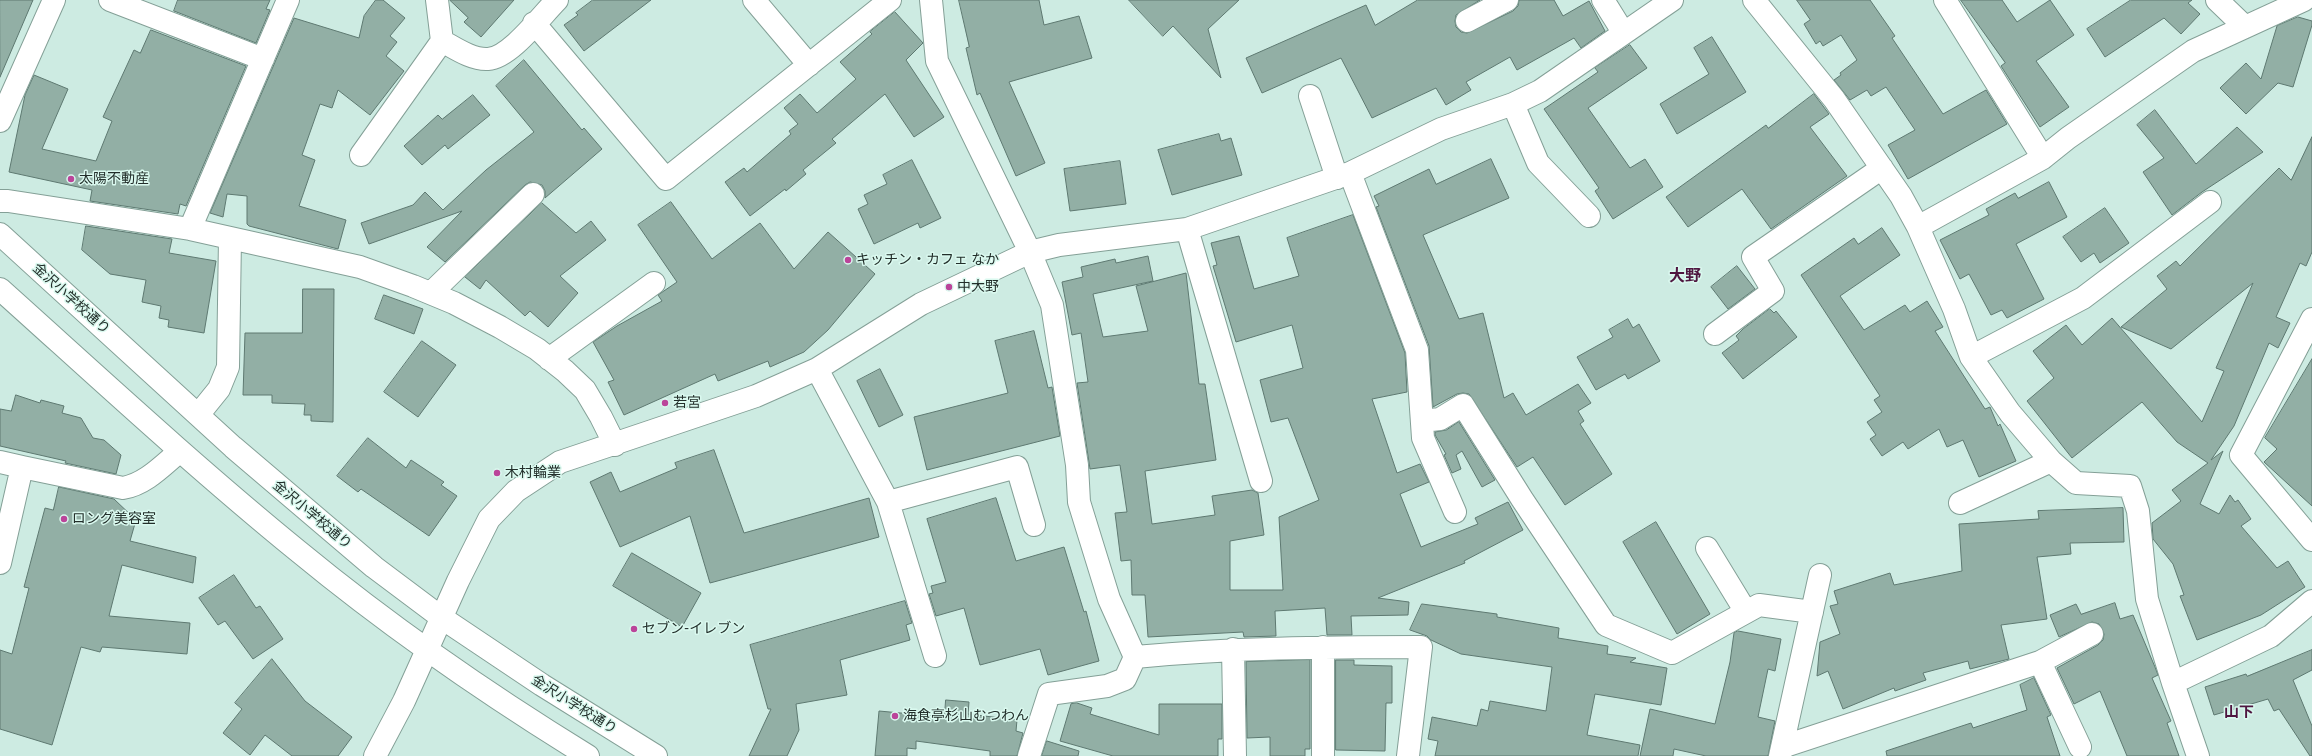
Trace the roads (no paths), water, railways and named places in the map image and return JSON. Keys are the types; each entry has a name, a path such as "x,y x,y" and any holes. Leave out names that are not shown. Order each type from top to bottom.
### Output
{"street":[{"path":"0,121 54,0"},
{"path":"110,0 263,59"},
{"path":"190,229 288,0"},
{"path":"361,155 442,41 437,0"},
{"path":"442,41 467,54 487,59 504,54 557,0"},
{"path":"754,0 809,65"},
{"path":"534,24 666,179 890,0"},
{"path":"931,0 937,61 1030,252 1052,305 1077,465 1079,502 1109,599 1134,657 1125,679 1107,686 1049,694 1029,756"},
{"path":"1467,21 1507,0"},
{"path":"1603,0 1623,32"},
{"path":"375,756 428,650 480,535 489,520 502,504 516,491 560,462 615,445 756,396 817,369 921,304 1030,252 1059,245 1187,229 1344,176 1441,129 1512,104 1540,91 1623,32 1672,0"},
{"path":"1754,0 1834,99 1901,196 1918,227 1954,310 1971,357 2010,413 2051,461 2076,483 2130,486 2138,511 2147,599 2173,684 2198,756"},
{"path":"1945,0 2043,158"},
{"path":"2217,0 2245,27"},
{"path":"1918,227 2043,158 2068,138 2193,51 2304,0"},
{"path":"1310,96 1417,350 1423,438 1455,512"},
{"path":"1512,104 1538,163 1589,216"},
{"path":"1715,334 1773,291 1753,257 1882,168"},
{"path":"431,293 533,194"},
{"path":"0,201 8,200 190,229 360,267 431,293 500,327 549,359 585,390 602,416 615,445"},
{"path":"1971,357 2083,298 2210,202"},
{"path":"1187,229 1261,481"},
{"name":"金沢小学校通り","path":"0,234 198,415 307,512 374,567 442,618 542,685 656,756"},
{"path":"198,415 219,389 228,367 230,238"},
{"path":"549,359 654,283"},
{"path":"0,289 180,451 299,552 428,650 588,756"},
{"path":"2312,318 2242,455 2312,540"},
{"path":"817,369 888,502 935,656"},
{"path":"1422,421 1440,419 1463,406 1522,499 1606,625 1672,653 1759,605 1812,612"},
{"path":"0,462 123,488 134,486 145,480 180,451"},
{"path":"1960,503 2051,461"},
{"path":"0,563 22,467"},
{"path":"888,502 1017,467 1034,525"},
{"path":"1707,548 1746,612"},
{"path":"1781,752 1820,575"},
{"path":"2173,684 2271,636 2312,601"},
{"path":"1781,752 2040,662 2092,634"},
{"path":"1323,647 1323,756"},
{"path":"1134,657 1233,649 1421,647 1408,756"},
{"path":"1233,649 1235,756"},
{"path":"2040,662 2080,748"}],"place":[{"name":"太陽不動産","path":"71,179"},
{"name":"キッチン・カフェ なか","path":"848,260"},
{"name":"中大野","path":"949,287"},
{"name":"若宮","path":"665,403"},
{"name":"木村輪業","path":"497,473"},
{"name":"ロング美容室","path":"64,519"},
{"name":"セブン-イレブン","path":"634,629"},
{"name":"海食亭杉山むつわん","path":"895,716"}],"district":[{"name":"大野","path":"1685,277"},
{"name":"山下","path":"2239,713"}]}
